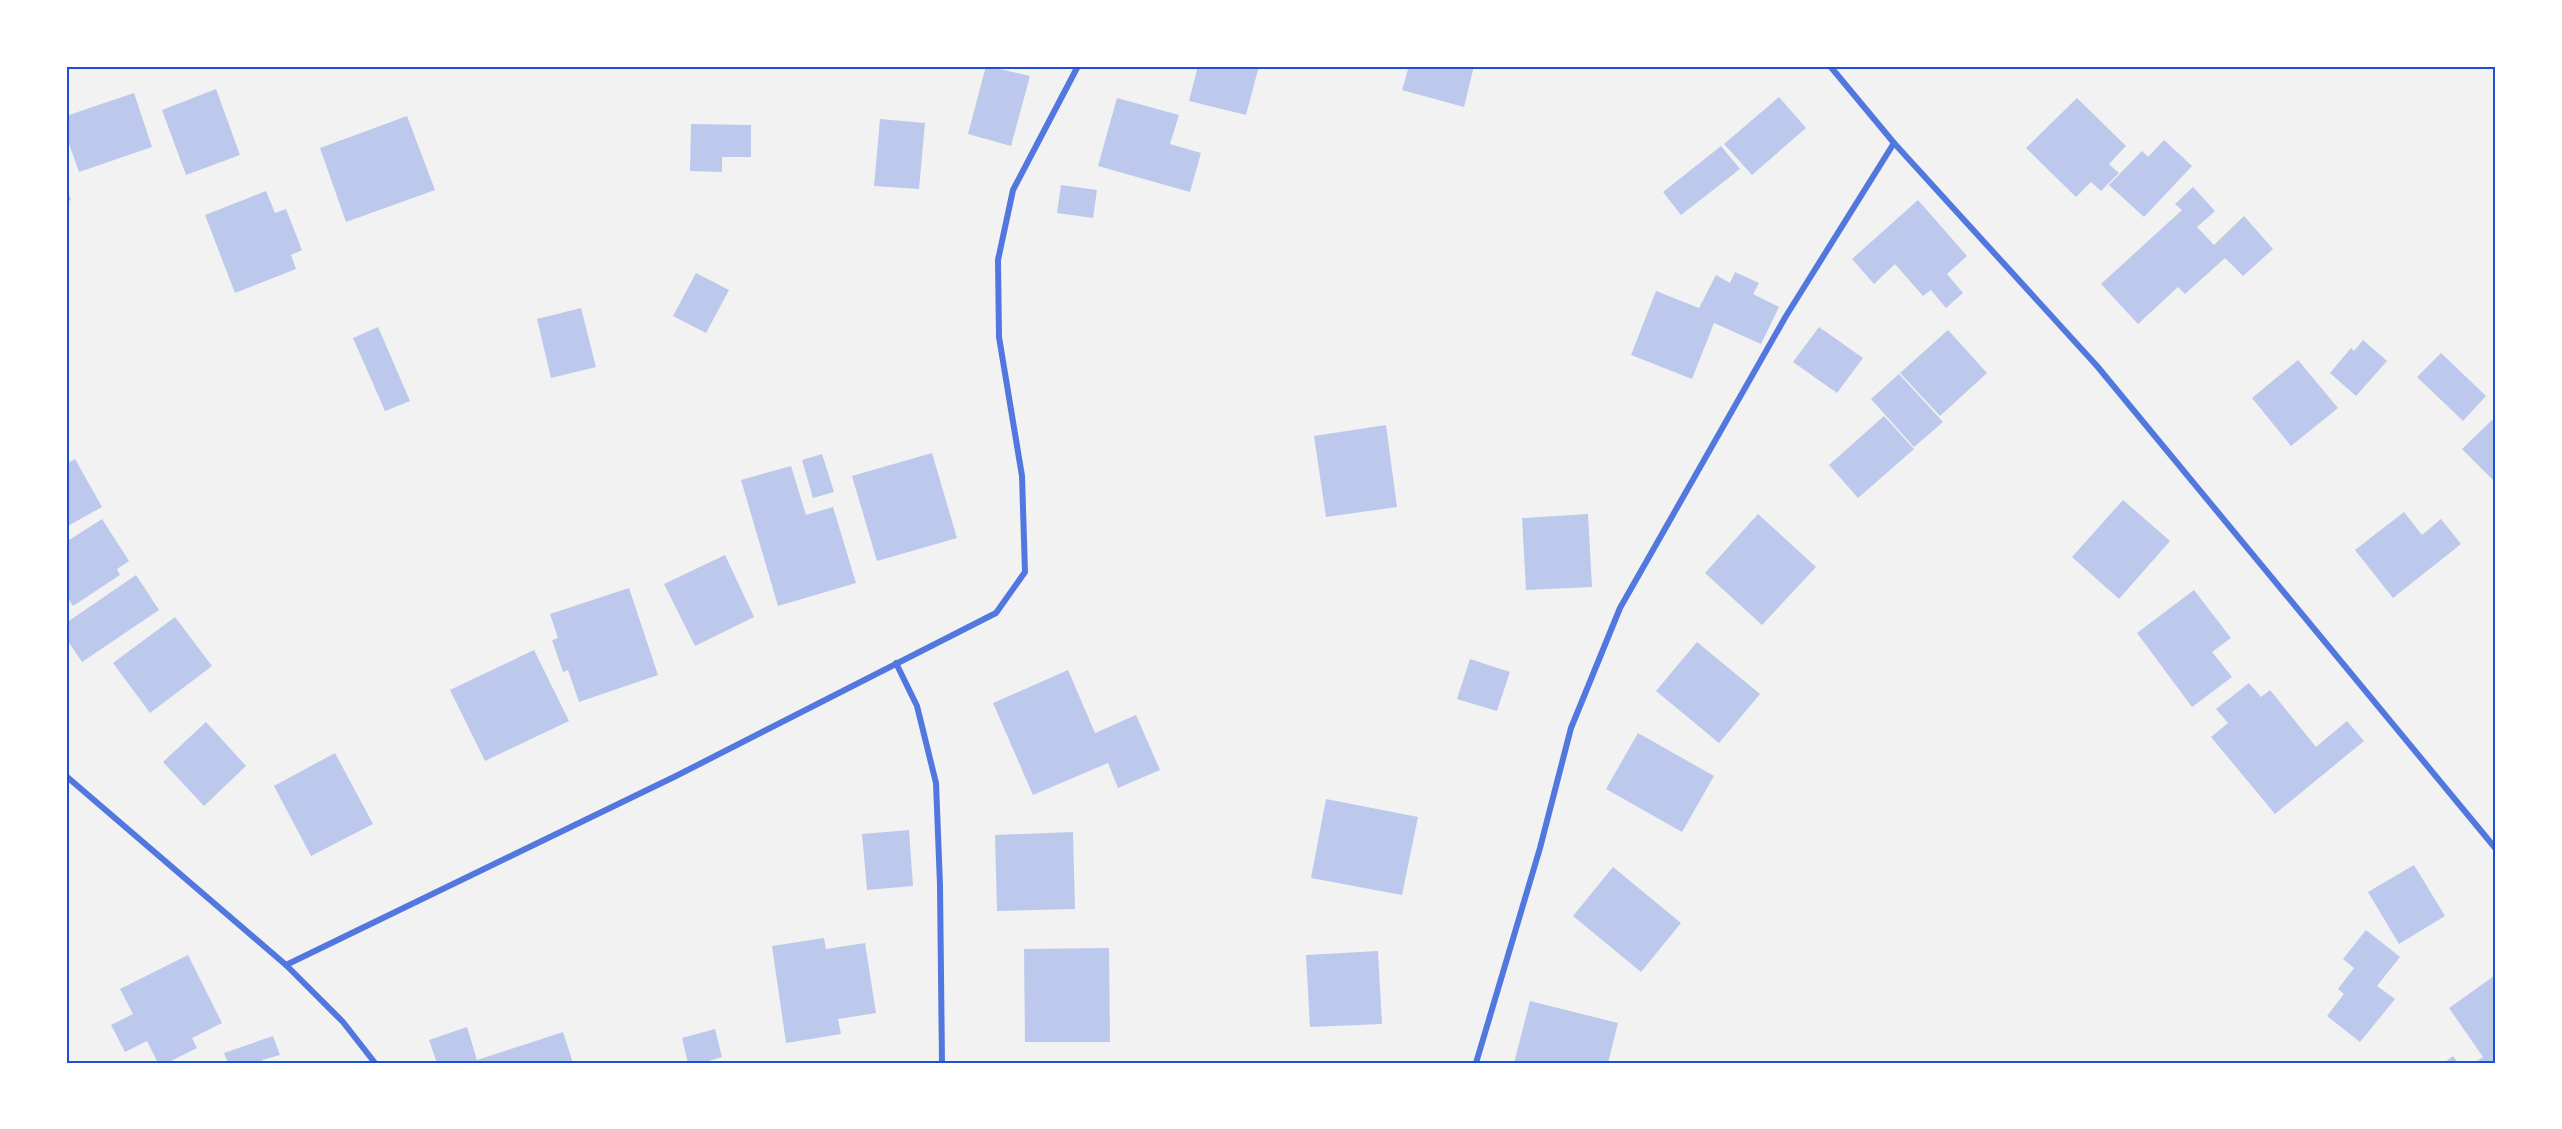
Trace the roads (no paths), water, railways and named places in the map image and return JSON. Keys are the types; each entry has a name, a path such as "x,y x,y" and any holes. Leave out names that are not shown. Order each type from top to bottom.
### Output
{"street":[{"path":"632,66 706,66"},
{"path":"767,66 777,66"},
{"path":"286,965 676,776 996,613 1025,572 1022,476 999,337 998,260 1013,190 1078,66"},
{"path":"1830,66 1894,143 2097,366 2496,849"},
{"path":"1476,1063 1540,849 1571,728 1620,608 1786,316 1894,143"},
{"path":"896,663 917,706 936,783 942,1063"},
{"path":"67,780 286,965 343,1022 375,1063"}]}
